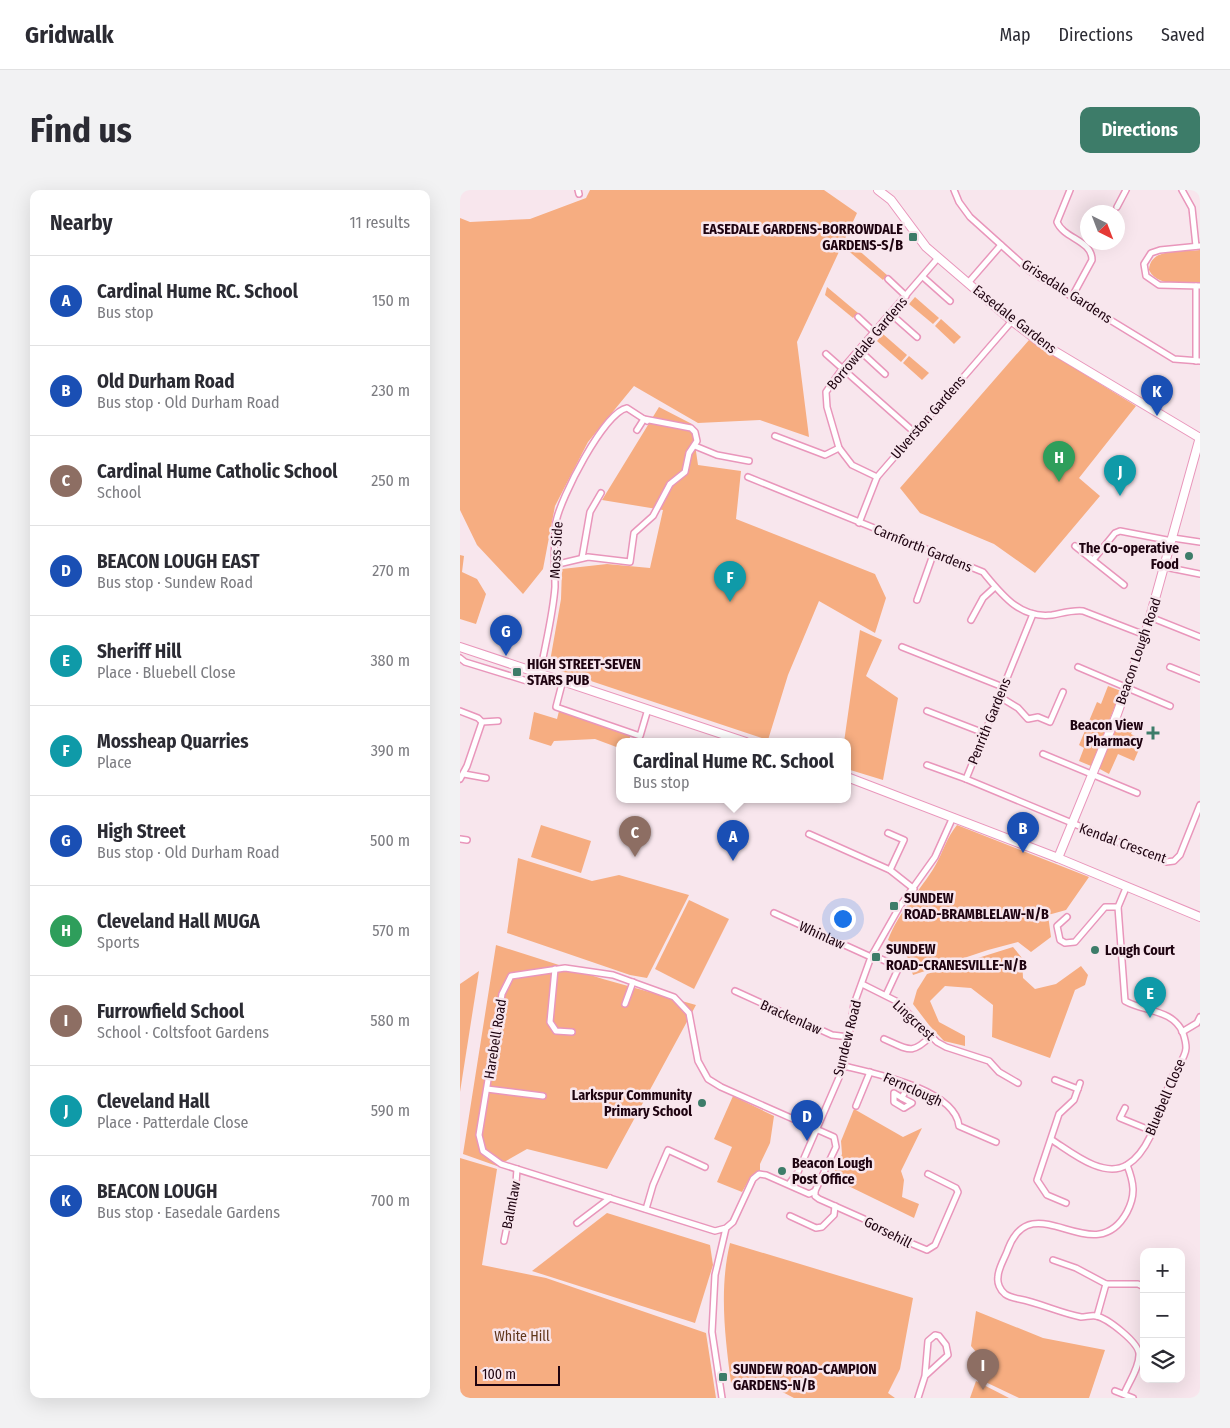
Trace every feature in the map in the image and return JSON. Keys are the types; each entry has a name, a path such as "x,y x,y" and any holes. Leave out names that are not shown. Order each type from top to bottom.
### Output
{"street":[{"name":"Easedale Gardens","path":"878,190 891,200 918,237 938,258 1012,321 1041,343 1200,438"},
{"name":"Grisedale Gardens","path":"954,190 958,202 970,217 1030,271 1073,295 1174,359 1198,361"},
{"path":"1070,190 1057,222 1060,230 1086,246 1092,254 1092,260 1073,295"},
{"path":"1118,205 1126,190"},
{"path":"1182,190 1192,208 1198,246 1160,250 1151,253 1144,264 1146,276 1159,285 1198,286 1198,361"},
{"path":"968,284 1001,245"},
{"name":"Borrowdale Gardens","path":"877,477 852,465 839,448 827,407 826,392 842,369 938,258"},
{"path":"923,277 950,301"},
{"path":"888,279 906,296"},
{"path":"891,314 918,337"},
{"path":"858,317 874,332"},
{"name":"Ulverston Gardens","path":"859,523 877,477 1012,321"},
{"path":"859,350 886,374"},
{"path":"826,354 914,432"},
{"name":"Moss Side","path":"540,674 555,588 554,565 558,515 581,463 604,428 622,409 627,408 646,420"},
{"path":"554,565 582,558 610,558 630,562 634,533 653,516 670,484 685,472 689,453 695,446 696,435 691,428 646,420 638,430"},
{"path":"775,436 825,455 839,448"},
{"name":"Beacon Lough Road","path":"1058,858 1126,688 1145,635 1200,438"},
{"path":"695,446 718,455 749,461"},
{"path":"1192,468 1200,472"},
{"name":"Carnforth Gardens","path":"748,477 983,572 1011,604 1033,614 1041,616 1076,610 1083,611 1145,635"},
{"path":"582,558 590,512 600,493"},
{"path":"1093,560 1115,533 1120,531 1173,540 1200,542"},
{"path":"1075,546 1124,585"},
{"path":"918,600 934,552"},
{"path":"1165,567 1200,574"},
{"path":"971,620 984,598 996,587"},
{"name":"Penrith Gardens","path":"1033,614 966,779 1071,824"},
{"path":"1150,616 1200,637"},
{"path":"902,647 1003,687"},
{"path":"460,648 563,680 734,738"},
{"path":"460,658 465,662 527,681"},
{"path":"1078,667 1170,706"},
{"path":"1170,667 1200,679"},
{"path":"563,680 556,707 640,736 648,708"},
{"path":"1000,697 1018,708 1028,719 1038,717 1050,722 1063,692"},
{"path":"460,711 478,718 482,722 498,721"},
{"path":"927,711 984,733"},
{"path":"482,722 462,776 486,778"},
{"path":"1043,754 1136,793"},
{"path":"927,765 966,779"},
{"path":"851,779 953,816 1200,917"},
{"name":"Kendal Crescent","path":"1071,824 1166,862 1174,861 1180,855 1200,805"},
{"name":"Sundew Road","path":"789,1184 794,1181 844,1066 854,1004 872,956 900,906 914,889 935,857 953,816"},
{"path":"888,833 904,840 890,870"},
{"path":"808,834 890,870 914,889"},
{"path":"460,839 466,840"},
{"path":"1126,888 1118,907 1126,1000 1133,1005 1170,1016 1182,1032 1196,1023 1200,1017"},
{"path":"1067,918 1057,926 1057,931 1060,940 1069,944 1075,942 1104,907 1118,907"},
{"name":"Whinlaw","path":"774,913 899,968 886,995"},
{"name":"Harebell Road","path":"726,1228 715,1230 501,1164 483,1151 479,1134 486,1089 502,994 511,976 565,968 612,975 674,997 689,1013 698,1062 708,1079 721,1088 834,1137 836,1147 814,1191"},
{"path":"555,969 550,1022 556,1031 572,1032"},
{"path":"626,1004 633,982"},
{"name":"Lingcrest","path":"862,984 886,995 908,1010 931,1036 946,1048 989,1061 999,1072 1018,1083"},
{"name":"Brackenlaw","path":"735,991 832,1035 849,1037"},
{"name":"Bluebell Close","path":"1127,1165 1141,1150 1165,1102 1170,1082 1186,1049 1182,1032"},
{"path":"884,1039 911,1050 918,1048 931,1036"},
{"name":"Fernclough","path":"844,1066 884,1074 948,1104 955,1111 959,1126 996,1142"},
{"path":"856,1106 870,1072"},
{"path":"1055,1080 1079,1086 1074,1100 1059,1114 1052,1140 1037,1180 1047,1195 1066,1202"},
{"path":"902,1098 908,1085"},
{"path":"486,1089 543,1096"},
{"path":"1125,1108 1120,1118 1152,1131"},
{"path":"1052,1140 1096,1166 1113,1168 1127,1165 1133,1180 1134,1199 1122,1222 1103,1234 1082,1234 1044,1223 1027,1225 1012,1238 998,1275 1000,1288 1010,1297 1036,1302 1082,1317 1097,1316 1131,1339 1137,1346 1139,1356 1124,1394"},
{"path":"646,1209 653,1185 668,1150 705,1167"},
{"name":"Balmlaw","path":"504,1241 516,1183 517,1169"},
{"path":"722,1398 712,1332 715,1275 726,1228 734,1222 753,1180 759,1174 789,1184 809,1194 814,1191"},
{"name":"Gorsehill","path":"814,1191 815,1196 922,1250 930,1249 935,1245 958,1192 956,1188 928,1174"},
{"path":"577,1223 610,1198"},
{"path":"790,1216 816,1228 822,1227 829,1223 834,1215 835,1206"},
{"path":"1053,1260 1076,1268 1106,1284 1140,1285"},
{"path":"1097,1316 1106,1284"},
{"path":"918,1398 925,1376 928,1341 935,1335 939,1336 946,1345 946,1358 925,1376"},
{"path":"1115,1390 1133,1398"}],"green space":[{"path":"590,190 824,190 857,213 797,342 809,437 760,420 698,423 634,386 588,442 555,506 543,569 523,594 477,545 460,510 460,218 470,222 530,219 586,198"},
{"path":"848,241 887,275 883,280 845,248"},
{"path":"1200,250 1200,282 1165,282 1153,276 1149,270 1155,257 1161,254"},
{"path":"827,287 858,313 853,318 825,295"},
{"path":"915,297 939,318 933,324 909,304"},
{"path":"941,319 961,337 954,344 935,326"},
{"path":"883,334 907,355 901,362 877,341"},
{"path":"1029,340 1136,406 1079,478 1100,496 1035,573 994,544 920,513 900,488"},
{"path":"909,356 929,373 922,380 903,363"},
{"path":"659,407 692,424 698,465 741,471 736,519 875,574 886,598 875,633 819,601 788,675 769,738 762,738 549,667 561,599 562,569 607,564 650,568 663,510 602,500"},
{"path":"460,555 464,556 462,572 477,579 486,594 476,624 460,619"},
{"path":"860,630 882,640 866,676 898,698 883,780 851,770 851,738 845,738"},
{"path":"1108,686 1121,691 1091,766 1079,761 1084,748 1079,745 1097,702 1101,704"},
{"path":"559,711 631,735 630,738 616,738 616,747 595,739 554,741 551,746 529,739 534,712 557,719"},
{"path":"1118,717 1135,724 1131,734 1143,740 1134,761 1118,754 1109,774 1098,768"},
{"path":"541,825 591,841 581,873 531,857"},
{"path":"957,825 1089,877 1066,910 1048,915 1051,937 1031,952 1018,942 913,975 905,951 888,940 904,910 935,866"},
{"path":"518,858 592,881 619,875 689,895 647,978 630,975 507,933"},
{"path":"689,900 729,919 694,989 655,969"},
{"path":"496,945 603,979 696,1005 607,1169 527,1149 497,1166 463,1154"},
{"path":"1013,947 1022,958 1023,978 1035,989 1056,984 1081,966 1088,975 1085,985 1075,990 1050,1058 992,1037 993,1005 971,988 945,986 930,1001 939,1022 965,1036 965,1046 944,1041 913,1004 917,990 927,974"},
{"path":"479,971 460,1092 460,984"},
{"path":"733,1096 774,1116 770,1143 760,1164 760,1170 750,1178 742,1192 717,1182 732,1147 714,1139"},
{"path":"854,1109 903,1137 922,1128 901,1171 904,1180 902,1197 919,1204 914,1218 832,1178 842,1154 841,1141"},
{"name":"White Hill","path":"460,1158 497,1169 482,1265 546,1278 706,1333 716,1398 460,1398"},
{"path":"607,1213 710,1245 713,1265 695,1323 532,1271"},
{"path":"730,1243 913,1298 900,1369 888,1393 895,1398 794,1398 767,1384 731,1383 724,1313 725,1278"},
{"path":"976,1311 1043,1338 1105,1350 1089,1398 1019,1398 977,1378 983,1360 971,1346"},
{"path":"976,1381 1009,1398 970,1398"}],"place":[{"name":"EASEDALE GARDENS-BORROWDALE GARDENS-S/B","path":"913,237"},
{"name":"BEACON LOUGH","path":"1157,416"},
{"name":"Cleveland Hall MUGA","path":"1059,482"},
{"name":"Cleveland Hall","path":"1120,496"},
{"name":"The Co-operative Food","path":"1189,556"},
{"name":"Mossheap Quarries","path":"730,602"},
{"name":"High Street","path":"506,656"},
{"name":"HIGH STREET-SEVEN STARS PUB","path":"517,672"},
{"name":"Beacon View Pharmacy","path":"1153,733"},
{"name":"Old Durham Road","path":"1023,853"},
{"name":"Cardinal Hume Catholic School","path":"635,857"},
{"name":"Cardinal Hume RC. School","path":"733,861"},
{"name":"SUNDEW ROAD-BRAMBLELAW-N/B","path":"894,906"},
{"name":"Lough Court","path":"1095,950"},
{"name":"SUNDEW ROAD-CRANESVILLE-N/B","path":"876,957"},
{"name":"Sheriff Hill","path":"1150,1018"},
{"name":"Larkspur Community Primary School","path":"702,1103"},
{"name":"BEACON LOUGH EAST","path":"807,1141"},
{"name":"Beacon Lough Post Office","path":"782,1171"},
{"name":"SUNDEW ROAD-CAMPION GARDENS-N/B","path":"723,1377"},
{"name":"Furrowfield School","path":"983,1390"}]}
